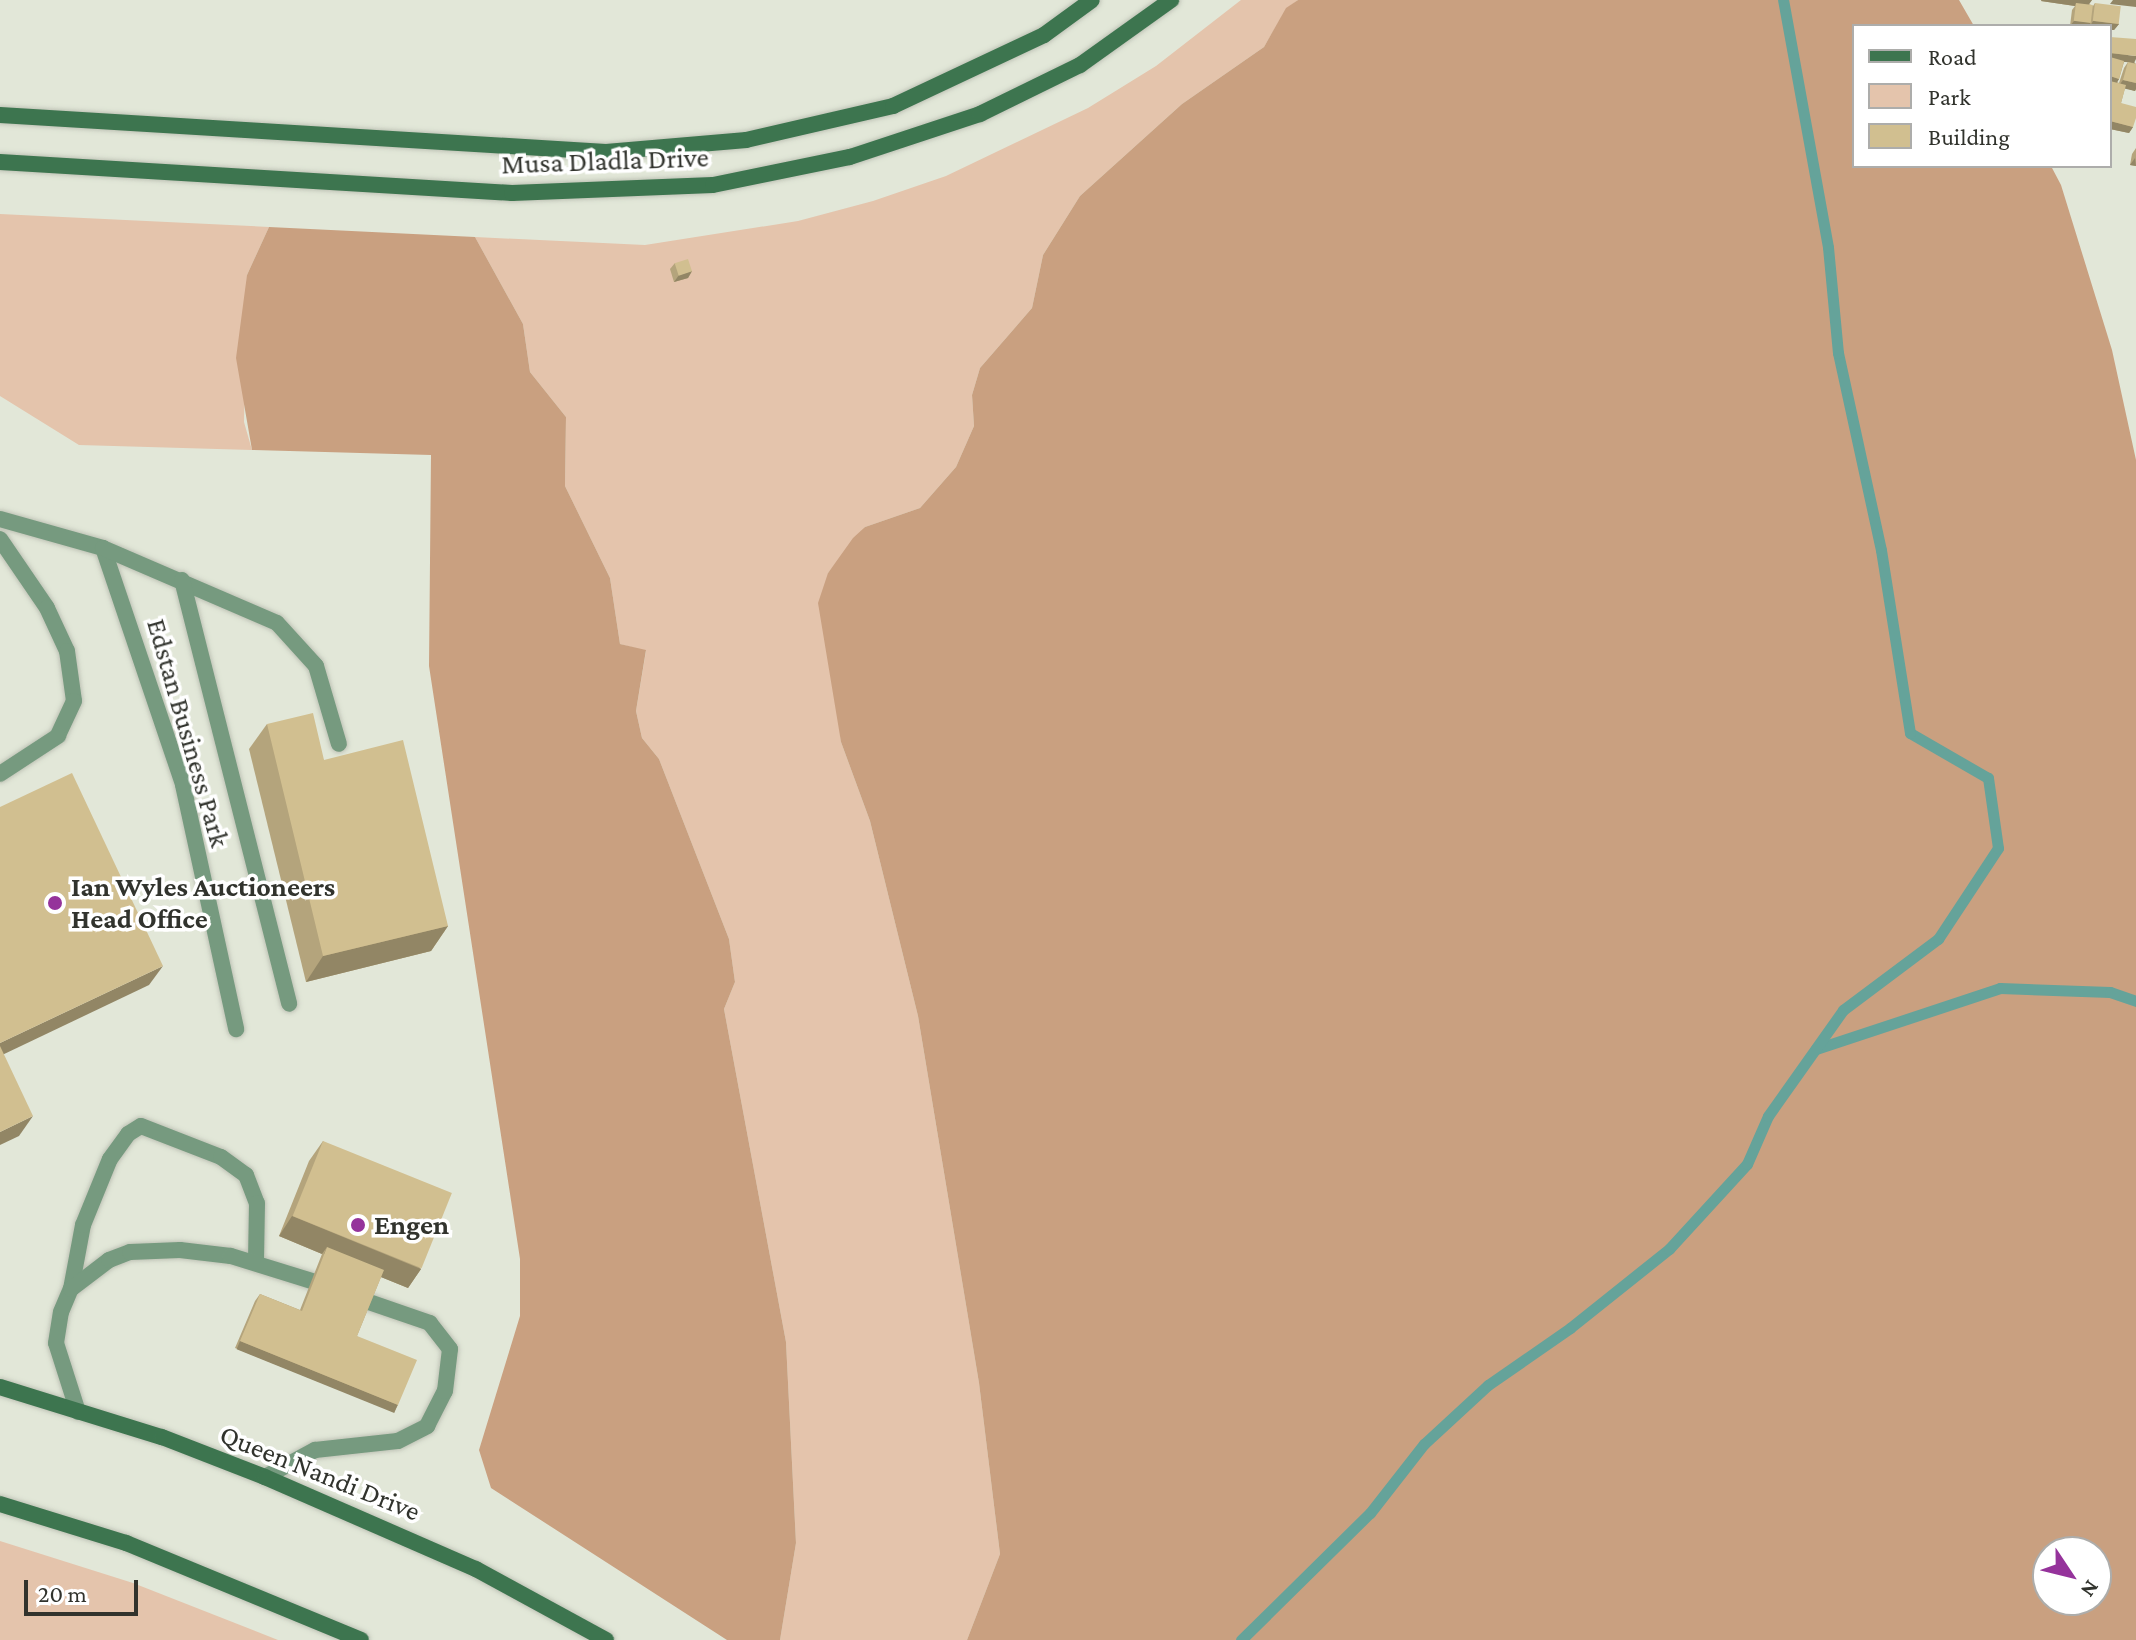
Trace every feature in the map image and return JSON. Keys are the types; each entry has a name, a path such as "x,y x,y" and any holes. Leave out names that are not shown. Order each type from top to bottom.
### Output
{"street":[{"name":"Musa Dladla Drive","path":"0,115 606,152 746,140 893,106 1044,35 1092,0"},
{"name":"Musa Dladla Drive","path":"0,162 512,193 713,185 850,157 980,114 1080,65 1171,0"},
{"name":"Queen Nandi Drive","path":"0,1387 265,1477 476,1569 606,1640"},
{"path":"0,1504 126,1543 361,1640"}],"lane":[{"name":"Edstan Business Park","path":"0,519 103,548 277,623 296,640 316,666 339,744"},
{"path":"0,539 47,608 67,651 74,701 58,736 0,774"},
{"name":"Edstan Business Park","path":"103,548 183,785 236,1029"},
{"name":"Edstan Business Park","path":"182,580 289,1004"},
{"path":"78,1412 56,1343 71,1289 83,1225 110,1159 128,1134 141,1126 221,1157 246,1175 257,1203 256,1263"},
{"path":"71,1289 96,1267 130,1252 180,1250 256,1263 312,1281"},
{"path":"265,1477 315,1450 398,1441 427,1426 445,1391 450,1349 430,1323 369,1302"}],"green space":[{"path":"1241,0 1298,0 1286,9 1264,47 1182,104 1080,196 1043,255 1032,308 980,368 972,395 974,426 956,467 920,508 865,527 828,573 841,742 870,821 918,1016 979,1383 1000,1554 967,1640 780,1640 796,1543 786,1342 724,1009 735,982 729,939 659,759 642,738 636,711 646,651 620,644 610,578 565,486 566,417 530,372 523,324 475,237 645,245 798,221 873,201 946,176 1088,108 1156,66"},
{"path":"0,214 269,227 247,275 244,422 252,450 79,445 0,396"},
{"path":"0,1541 133,1583 278,1640 0,1640"}],"shaded area":[{"path":"1298,0 1959,0 1973,24 1852,24 1852,168 2052,168 2061,185 2112,350 2136,460 2136,1640 967,1640 1000,1554 979,1383 918,1016 870,821 841,742 818,603 828,573 853,538 865,527 920,508 956,467 974,426 972,395 980,368 1032,308 1043,255 1080,196 1182,104 1264,47 1286,8"},
{"path":"269,227 475,237 523,324 530,372 566,417 565,486 610,578 620,644 646,650 636,711 642,738 659,759 729,939 735,982 724,1009 786,1342 796,1543 780,1640 727,1640 491,1488 479,1450 520,1316 520,1259 429,666 431,455 252,450 236,358 247,275"}],"building":[{"path":"2076,3 2093,5 2091,23 2074,21"},
{"path":"2095,3 2121,6 2119,24 2093,21"},
{"path":"2112,37 2136,39 2136,56 2112,53"},
{"path":"2112,58 2124,61 2119,79 2112,77"},
{"path":"2128,62 2136,64 2136,83 2123,80"},
{"path":"2112,82 2126,85 2121,103 2136,107 2133,127 2112,122"},
{"path":"688,259 692,271 679,276 675,263"},
{"path":"313,713 324,760 403,740 448,926 323,956 267,724"},
{"name":"Ian Wyles Auctioneers Head Office","path":"72,773 163,966 0,1043 0,807"},
{"path":"0,1046 33,1116 0,1132"},
{"name":"Engen","path":"323,1141 452,1193 422,1268 293,1216"},
{"path":"327,1247 384,1270 357,1336 417,1360 398,1405 240,1341 260,1294 302,1311"}],"waterway":[{"path":"1241,1640 1370,1513 1424,1444 1488,1385 1570,1328 1669,1249 1747,1164 1768,1116 1843,1010 1938,939 1998,848 1988,778 1910,733 1881,550 1838,353 1828,247 1783,0"},
{"path":"1816,1049 2000,988 2110,992 2136,1001"}],"place":[{"name":"Ian Wyles Auctioneers Head Office","path":"55,903"},
{"name":"Engen","path":"358,1225"}]}
